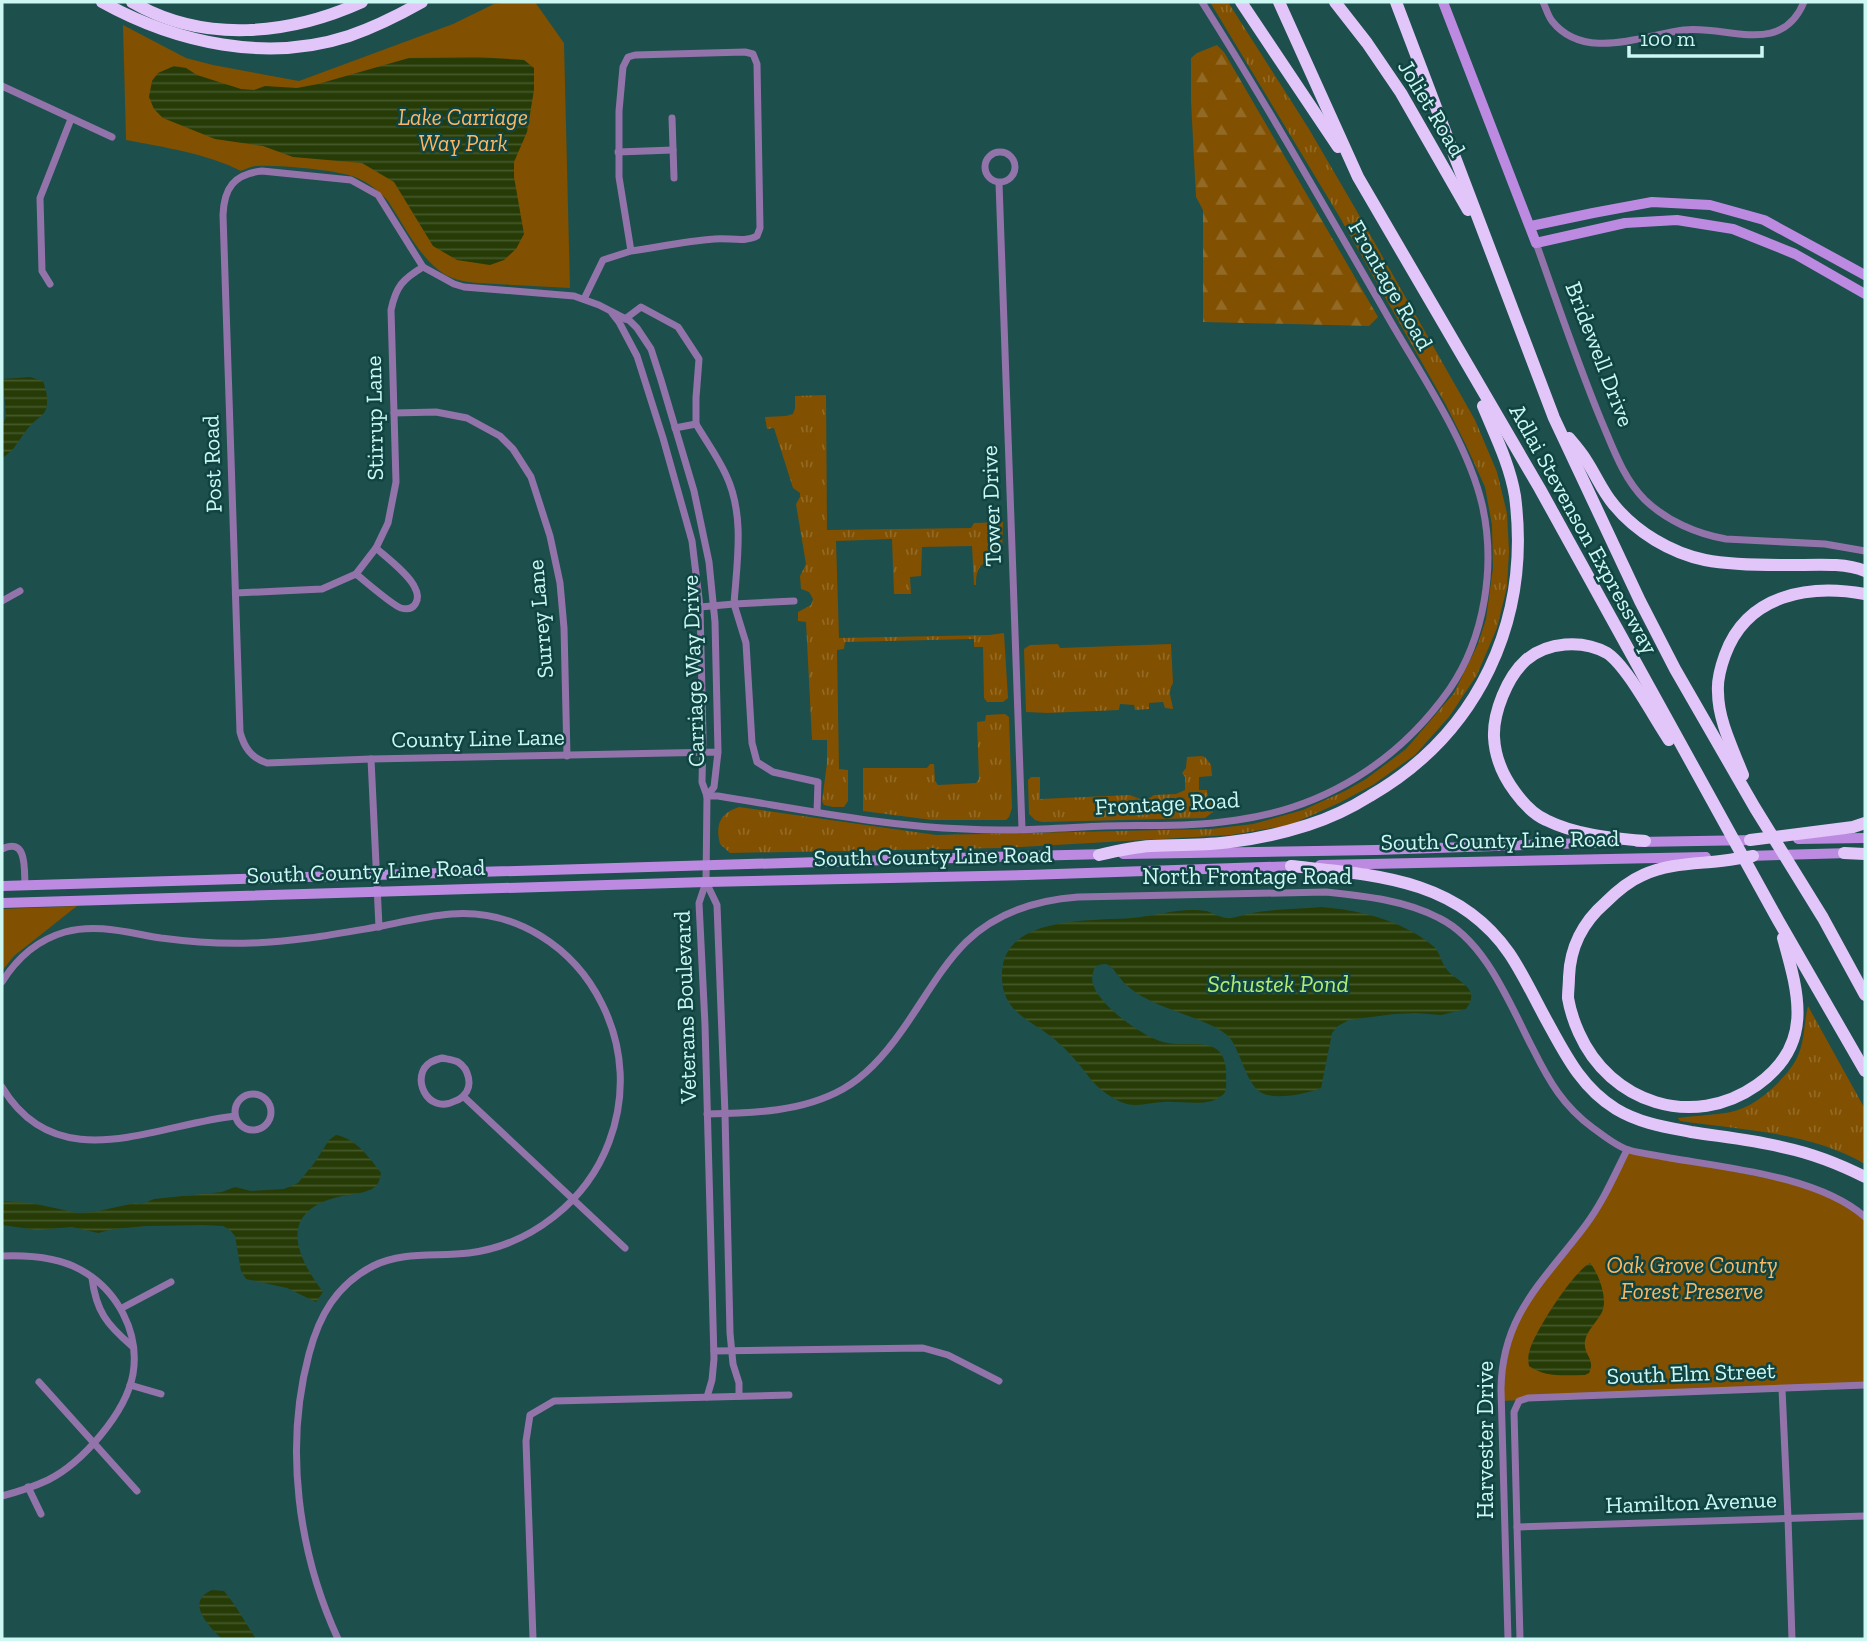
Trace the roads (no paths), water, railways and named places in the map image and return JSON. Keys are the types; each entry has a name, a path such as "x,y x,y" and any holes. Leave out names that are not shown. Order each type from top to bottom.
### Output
{"highway":[{"path":"102,2 132,19 187,37 219,44 261,48 313,44 347,37 422,2"},
{"path":"132,2 179,22 245,30 276,29 313,21 362,2"},
{"path":"1241,2 1358,177"},
{"name":"Adlai Stevenson Expressway","path":"1279,2 1358,177 1540,489 1778,920 1865,1070"},
{"name":"Joliet Road","path":"1335,2 1401,93 1486,242"},
{"name":"Adlai Stevenson Expressway","path":"1396,2 1554,418 1640,601 1675,669 1755,808 1823,918 1865,995"},
{"path":"1099,855 1137,847 1231,842 1311,824 1363,800 1409,772 1463,715 1492,664 1503,637 1510,610 1518,553 1514,493 1508,468 1465,363"},
{"path":"1554,418 1587,461 1601,489 1616,508 1657,542 1705,560 1838,566 1865,571"},
{"path":"1755,808 1721,714 1717,692 1720,668 1729,643 1738,629 1756,612 1786,595 1822,590 1865,594"},
{"path":"1645,841 1588,834 1548,821 1534,813 1512,788 1499,762 1494,726 1503,696 1513,676 1526,660 1558,645 1581,645 1608,654 1621,667 1667,737 1698,776"},
{"path":"1750,840 1810,836 1865,823"},
{"path":"1844,853 1865,853"},
{"path":"1753,856 1682,864 1643,875 1598,908 1575,944 1569,967 1568,997 1572,1017 1596,1063 1634,1094 1658,1103 1682,1107 1706,1107 1726,1101 1750,1090 1776,1070 1795,1036 1799,1011 1797,989 1778,920"},
{"path":"1291,866 1357,873 1411,883 1447,897 1468,912 1493,932 1510,954 1579,1076 1597,1095 1623,1113 1663,1127 1785,1147 1831,1161 1865,1177"},
{"path":"1823,918 1865,985"}],"main road":[{"name":"Bridewell Drive","path":"1443,2 1536,243"},
{"path":"1531,226 1652,202 1710,205 1764,220 1865,275"},
{"path":"1536,243 1625,223 1688,221 1733,229 1795,254 1865,294"},
{"path":"1810,836 1865,838"},
{"name":"South County Line Road","path":"2,886 1099,855 1750,840"},
{"path":"1753,856 1844,853"},
{"name":"South County Line Road","path":"2,903 1040,875 1472,860 1709,860"}],"street":[{"name":"Frontage Road","path":"707,796 904,825 968,830 1221,822 1263,815 1315,799 1376,766 1425,722 1459,676 1476,639 1488,558 1487,532 1475,479 1447,419 1255,86 1202,2"},
{"path":"1543,2 1551,20 1559,28 1577,39 1600,44 1686,30 1757,36 1771,34 1785,27 1804,2"},
{"path":"584,299 603,260 631,251 714,239 751,239 757,236 760,228 758,90 757,64 753,54 719,52 628,57 622,68 618,177 631,251"},
{"path":"2,86 112,137"},
{"path":"672,118 674,178"},
{"path":"50,284 42,271 40,198 71,119"},
{"path":"618,152 673,150"},
{"name":"Tower Drive","path":"998,152 1008,154 1015,167 1012,176 999,183 990,179 985,170 986,160 998,152"},
{"name":"Post Road","path":"244,747 240,732 223,201 234,182 249,173 262,171 351,180 378,195 423,267"},
{"name":"Tower Drive","path":"999,183 1022,829"},
{"name":"Bridewell Drive","path":"1536,243 1588,388 1617,457 1629,480 1644,499 1679,524 1711,536 1825,544 1865,551"},
{"name":"Carriage Way Drive","path":"423,267 440,278 464,287 584,299 599,304 619,322 637,356 692,541 700,607 702,782 707,796 714,788 718,752 713,605 705,538 694,491 651,349 637,328 625,318 611,313"},
{"name":"Stirrup Lane","path":"236,593 322,589 356,574 376,548 388,523 396,482 391,310 400,284 423,267"},
{"path":"625,318 641,307 678,327 699,359 696,424 727,476 738,513 734,604 746,643 752,743 757,762 773,772 818,782 817,812"},
{"path":"646,384 661,380"},
{"name":"Surrey Lane","path":"394,413 444,413 467,418 507,443 531,477 550,536 560,583 568,756"},
{"path":"675,428 696,424"},
{"name":"Carriage Way Drive","path":"692,541 705,538"},
{"path":"356,574 401,608 415,606 418,599 415,587 399,568 376,548"},
{"path":"2,601 20,591"},
{"path":"700,607 794,601"},
{"name":"County Line Lane","path":"244,747 258,760 267,763 718,752"},
{"path":"371,759 379,927"},
{"path":"706,882 707,796"},
{"path":"2,849 12,846 22,852 24,886"},
{"name":"Veterans Boulevard","path":"706,882 717,905 732,1351 739,1396"},
{"name":"Veterans Boulevard","path":"706,882 699,903 705,1025 713,1351 712,1380 707,1397"},
{"name":"North Frontage Road","path":"707,1114 797,1107 849,1085 891,1048 947,966 967,942 997,920 1015,911 1055,898 1326,892 1363,896 1418,910 1440,918 1466,937 1501,986 1551,1085 1591,1127 1627,1150 1784,1179 1814,1188 1857,1209 1865,1217"},
{"path":"2,982 20,957 35,946 51,937 79,929 100,928 186,941 233,943 288,940 447,914 471,914 503,919 548,940 569,956 591,984 607,1013 614,1034 620,1070 620,1093 615,1124 605,1153 590,1179 573,1200 540,1227 499,1246 468,1253 408,1256 373,1266 343,1287 324,1312 315,1333 300,1392 296,1433 298,1482 309,1553 322,1600 338,1639"},
{"path":"442,1058 458,1062 469,1076 469,1088 464,1097 450,1104 440,1105 428,1099 422,1074 430,1062 442,1058"},
{"path":"2,1087 17,1109 33,1122 58,1135 77,1140 114,1139 235,1116"},
{"path":"255,1094 265,1099 271,1108 269,1119 262,1128 251,1130 240,1125 235,1116 236,1104 244,1096 255,1094"},
{"path":"464,1097 625,1248"},
{"name":"Harvester Drive","path":"1508,1639 1501,1389 1505,1348 1509,1334 1528,1299 1587,1223 1610,1187 1627,1150"},
{"path":"2,1256 40,1258 79,1269 122,1308 133,1346 130,1385 115,1417 69,1466 48,1480 2,1496"},
{"path":"92,1278 99,1310 108,1324 133,1346"},
{"path":"122,1308 171,1282"},
{"path":"713,1351 923,1348 948,1355 999,1381"},
{"path":"39,1382 137,1491"},
{"path":"130,1385 161,1394"},
{"name":"South Elm Street","path":"1517,1527 1514,1412 1519,1401 1528,1398 1865,1385"},
{"path":"1782,1389 1792,1639"},
{"path":"533,1639 526,1441 530,1415 554,1401 789,1395"},
{"path":"28,1487 41,1514"},
{"name":"Hamilton Avenue","path":"1517,1527 1865,1516"},
{"path":"1517,1527 1520,1639"}],"water":[{"path":"477,57 524,60 534,68 534,90 527,132 514,162 524,234 516,249 504,260 490,265 457,260 433,246 394,182 362,163 293,157 263,146 215,139 163,118 154,109 149,97 152,81 158,73 174,66 241,89 254,90 265,86 297,88 318,84 409,58"},
{"path":"30,377 43,381 47,407 42,416 2,458 2,426 6,417 3,379"},
{"name":"Schustek Pond","path":"1321,907 1377,917 1403,927 1428,942 1436,949 1447,969 1470,991 1470,1002 1466,1009 1441,1015 1394,1014 1349,1020 1332,1033 1321,1088 1300,1094 1275,1096 1256,1089 1233,1043 1223,1032 1146,999 1128,986 1111,967 1100,965 1095,967 1093,972 1094,987 1105,1003 1124,1020 1144,1034 1163,1042 1212,1047 1219,1051 1224,1059 1226,1090 1217,1099 1200,1103 1164,1102 1136,1105 1111,1097 1101,1089 1060,1044 1014,1009 1004,993 1004,960 1012,946 1025,935 1041,928 1079,921 1132,918 1188,910 1206,911 1229,918 1261,912"},
{"path":"336,1135 356,1144 381,1173 375,1187 319,1204 306,1213 300,1224 300,1250 305,1264 323,1292 316,1302 287,1288 246,1279 241,1271 235,1236 223,1226 146,1226 98,1233 72,1227 37,1230 2,1225 2,1201 31,1203 78,1213 142,1204 154,1199 222,1192 235,1187 251,1191 284,1189 298,1183 329,1140"},
{"path":"1590,1263 1597,1273 1604,1307 1585,1341 1591,1364 1589,1373 1556,1375 1535,1370 1528,1362 1534,1340 1565,1289"},
{"path":"212,1590 224,1591 256,1639 222,1639 211,1628 202,1614 200,1601"}],"park label":[{"name":"Lake Carriage Way Park","path":"463,130"},
{"name":"Oak Grove County Forest Preserve","path":"1692,1278"}]}
